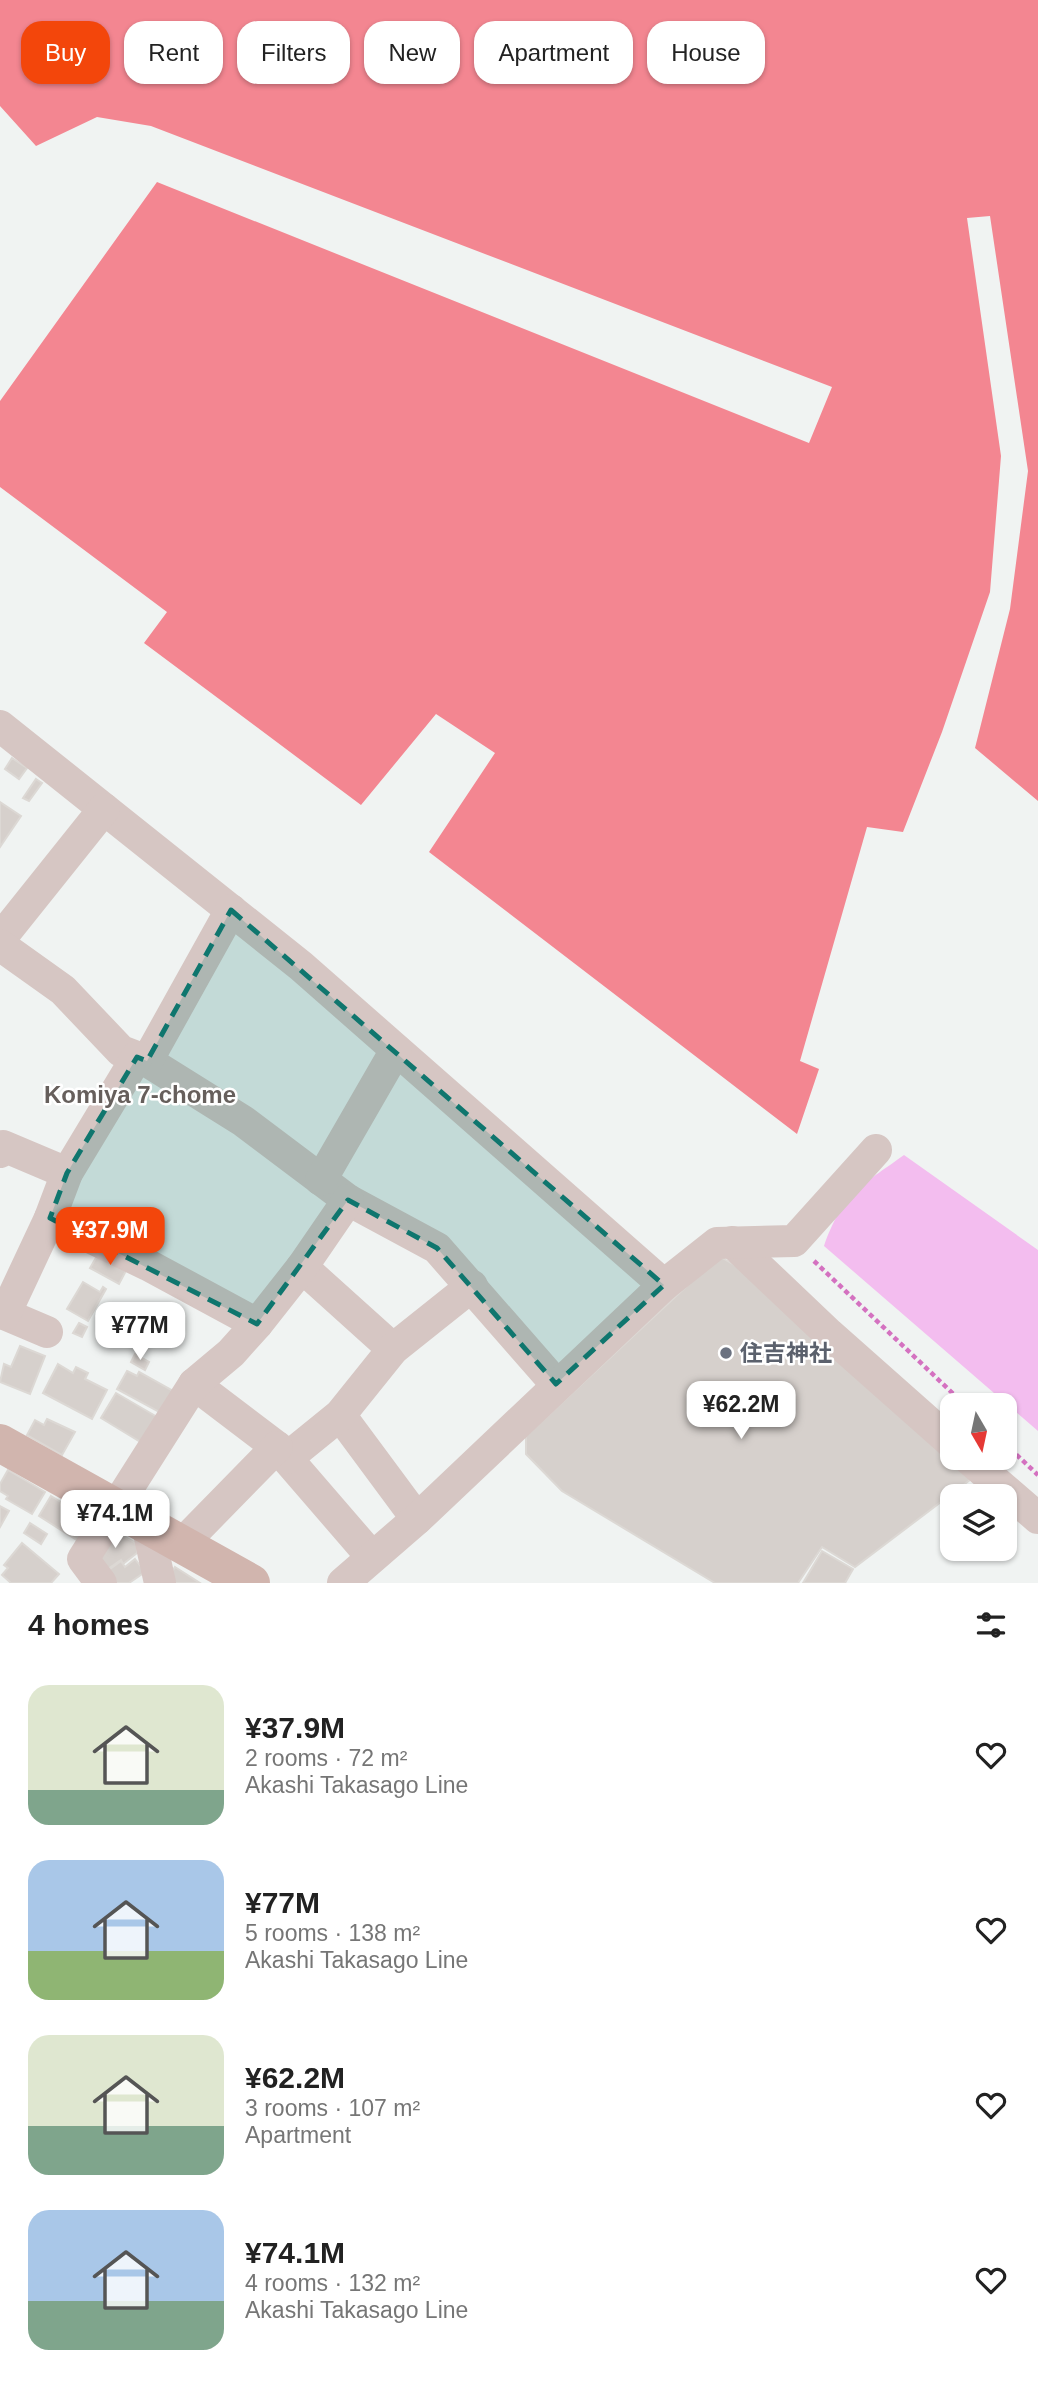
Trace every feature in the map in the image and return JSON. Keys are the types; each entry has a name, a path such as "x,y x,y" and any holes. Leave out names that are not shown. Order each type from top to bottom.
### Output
{"main road":[{"path":"0,1443 251,1583"}],"street":[{"path":"0,726 230,910 397,1050 664,1285"},
{"path":"0,939 104,809"},
{"path":"47,1332 3,1313 50,1218 67,1172 142,1059 230,910"},
{"path":"0,945 63,989 121,1051 142,1059 243,1121 348,1200 437,1248 556,1384"},
{"path":"321,1180 397,1050"},
{"path":"0,1152 3,1146 67,1172"},
{"path":"343,1583 417,1518 664,1285 718,1243 794,1241 876,1150"},
{"path":"101,1583 83,1559 113,1508 194,1384 231,1353 257,1324 302,1267 348,1200"},
{"path":"50,1218 148,1265 257,1324"},
{"path":"732,1242 829,1335 940,1432"},
{"path":"302,1267 393,1349"},
{"path":"181,1544 282,1452 340,1415 393,1349 472,1286"},
{"path":"194,1384 282,1452 372,1556"},
{"path":"340,1415 417,1518"},
{"path":"982,1470 1038,1518"},
{"path":"147,1524 160,1583"}],"path":[{"path":"794,1241 952,1393"},
{"path":"1017,1455 1038,1475"}],"highlighted area":[{"path":"231,910 664,1285 556,1384 437,1248 348,1200 257,1324 50,1218 67,1173 137,1057 147,1061"}],"shaded area":[{"path":"0,0 1038,0 1038,801 975,748 1010,609 1028,471 990,216 967,218 1001,456 990,592 942,732 903,832 867,827 800,1061 819,1069 797,1134 429,852 495,753 436,714 361,805 144,643 167,612 0,487 0,401 157,182 809,443 832,387 151,126 97,117 36,146 0,106"},
{"path":"904,1155 1038,1250 1038,1431 1017,1413 1017,1393 994,1393 824,1246 838,1214 865,1183"}],"building":[{"path":"12,758 27,768 19,779 5,769"},
{"path":"36,779 42,783 29,801 23,798"},
{"path":"0,802 21,816 0,847"},
{"path":"101,1249 129,1265 119,1284 90,1268"},
{"name":"住吉神社","path":"719,1256 743,1270 940,1447 940,1470 966,1470 974,1477 965,1484 940,1484 940,1503 855,1567 822,1547 798,1583 715,1583 562,1491 526,1454 526,1436"},
{"path":"83,1282 100,1292 103,1287 106,1289 88,1321 67,1309"},
{"path":"79,1323 87,1327 82,1337 73,1333"},
{"path":"20,1346 45,1356 30,1394 0,1382 4,1364 11,1367"},
{"path":"135,1354 149,1362 145,1370 131,1362"},
{"path":"58,1364 73,1373 76,1367 88,1373 85,1379 107,1390 92,1419 43,1393"},
{"path":"127,1371 137,1376 139,1372 173,1391 161,1413 117,1389"},
{"path":"116,1393 159,1418 144,1444 101,1418"},
{"path":"47,1419 75,1432 62,1455 27,1435 35,1420 44,1425"},
{"path":"8,1470 45,1492 32,1514 6,1499 8,1496 0,1491 0,1484"},
{"path":"51,1496 92,1521 80,1542 39,1516"},
{"path":"0,1506 9,1511 0,1527"},
{"path":"30,1523 47,1534 41,1544 24,1533"},
{"path":"109,1528 138,1544 137,1553 123,1564 121,1560 105,1571 93,1556"},
{"path":"22,1543 59,1574 51,1583 11,1583 2,1575 8,1568 4,1565"},
{"path":"822,1551 853,1569 845,1583 803,1583"},
{"path":"135,1559 145,1572 129,1583 113,1583 106,1572 121,1561 125,1567"},
{"path":"175,1567 200,1583 169,1583 168,1578"}],"place":[{"name":"住吉神社","path":"726,1353"}],"district":[{"name":"Komiya 7-chome","path":"140,1095"}]}
